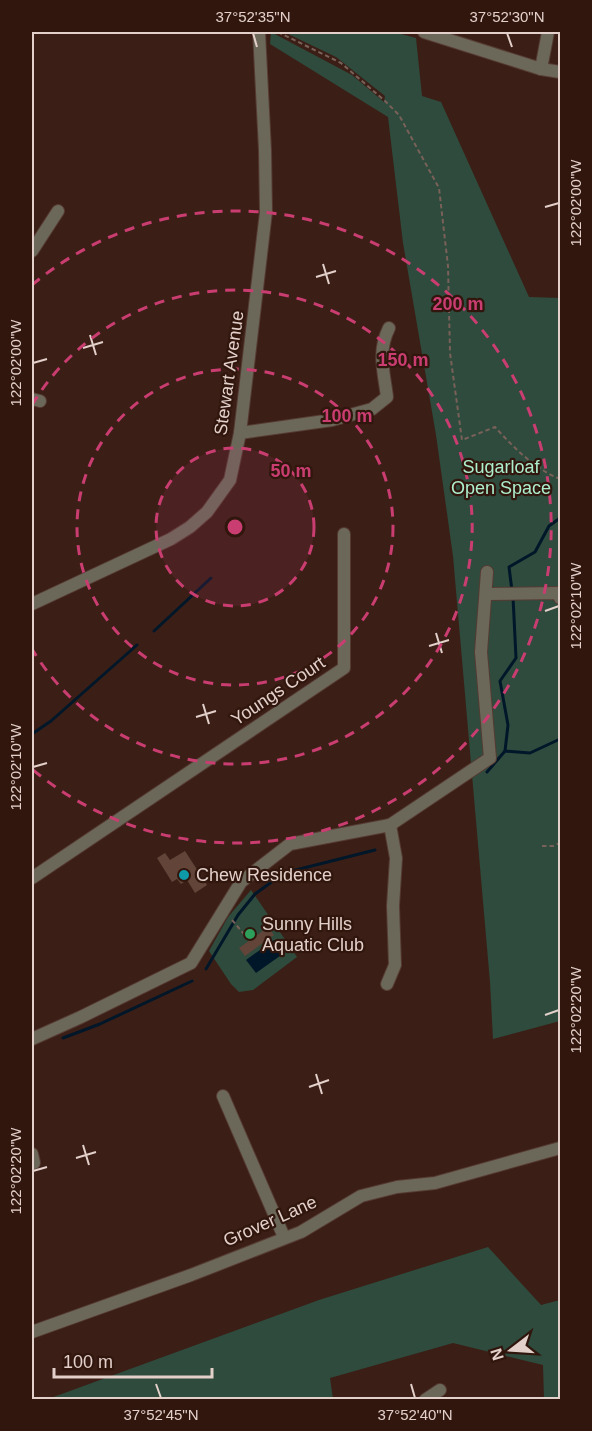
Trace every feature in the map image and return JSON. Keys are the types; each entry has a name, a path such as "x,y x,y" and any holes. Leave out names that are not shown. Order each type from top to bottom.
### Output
{"street":[{"name":"Stewart Avenue","path":"32,604 171,539 190,527 207,512 230,480 240,433 266,212 266,150 260,32"},
{"path":"424,32 541,69 561,72"},
{"path":"541,69 548,32"},
{"path":"32,251 58,211"},
{"path":"240,433 332,420 372,409 387,397 381,353 389,328"},
{"name":"Youngs Court","path":"32,878 344,668 344,534"},
{"path":"32,1039 191,963 241,882 290,844 390,825 490,758 481,652 487,572"},
{"path":"486,594 560,594"},
{"path":"387,984 395,965 393,906 396,858 390,825"},
{"path":"223,1096 284,1237"},
{"name":"Grover Lane","path":"32,1332 191,1275 301,1232 361,1196 397,1187 435,1183 561,1148"},
{"path":"425,1400 440,1390"}],"path":[{"path":"278,32 341,63 385,100 399,115 439,188 448,266 450,353 462,440 495,427 545,473 561,479"},
{"path":"542,846 561,843"},
{"path":"231,919 237,923 249,940"}],"green space":[{"name":"Sugarloaf Open Space","path":"271,32 352,75 384,102 385,96 336,57 284,32 394,32 416,38 422,96 441,102 529,297 560,298 560,1021 493,1039 453,556 436,435 403,243 388,117 270,44"},
{"name":"Sunny Hills Aquatic Club","path":"251,890 297,957 253,990 239,992 209,951 228,917"},
{"path":"488,1247 541,1305 560,1300 560,1399 544,1399 543,1365 453,1343 330,1378 333,1399 48,1399 319,1300"}],"water":[{"path":"274,940 284,953 256,973 246,960"}],"building":[{"name":"Chew Residence","path":"185,851 207,885 195,893 187,880 181,884 177,879 172,882 157,858 165,853 170,860"},
{"path":"268,927 274,935 245,956 239,948"}],"waterway":[{"path":"512,591 509,567 535,552 549,526 560,518"},
{"path":"154,631 211,578"},
{"path":"505,751 508,725 500,681 516,658 513,597"},
{"path":"32,734 51,721 137,645"},
{"path":"487,772 505,751 530,753 560,739"},
{"path":"206,969 238,915 255,894 284,873 375,850"},
{"path":"63,1038 100,1024 192,981"}],"place":[{"name":"Chew Residence","path":"184,875"},
{"name":"Sunny Hills Aquatic Club","path":"250,934"}]}
